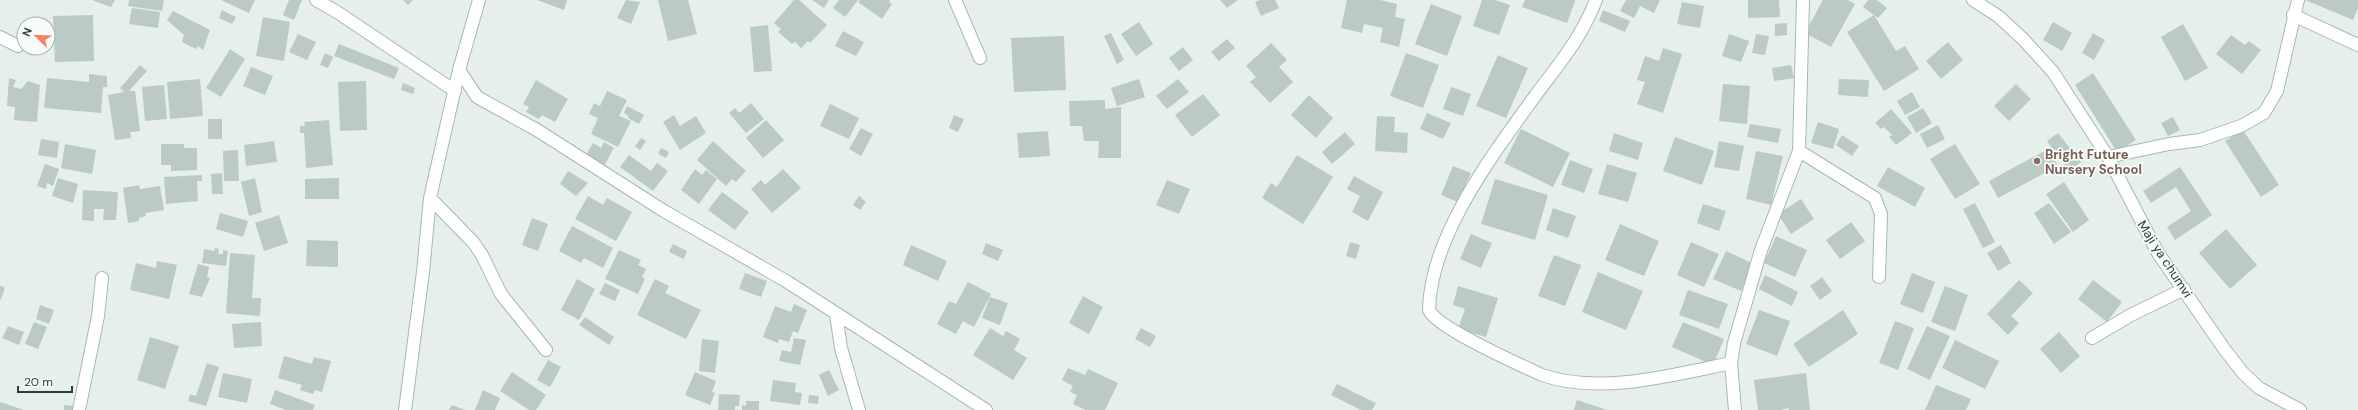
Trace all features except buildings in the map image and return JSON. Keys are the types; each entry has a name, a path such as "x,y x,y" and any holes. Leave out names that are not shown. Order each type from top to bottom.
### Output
{"street":[{"path":"316,0 338,12 455,91"},
{"path":"405,410 423,272 430,198 459,70 479,0"},
{"path":"955,0 980,58"},
{"path":"1596,0 1581,34 1497,149 1470,191 1446,239 1434,276 1429,310 1435,319 1451,330 1537,373 1556,380 1589,383 1637,381 1731,363"},
{"path":"1736,410 1731,363 1734,343 1761,250 1799,151 1802,123 1799,93 1803,0"},
{"name":"Maji ya chumvi","path":"1973,0 1998,16 2023,39 2053,72 2108,157 2145,232 2225,350 2243,373 2259,388 2300,410"},
{"path":"2108,157 2169,144 2200,140 2241,126 2264,113 2277,91 2293,15 2298,0"},
{"path":"2293,15 2358,45"},
{"path":"0,37 16,45"},
{"path":"459,70 477,97 537,130 618,184 786,282 986,410"},
{"path":"1799,151 1875,198 1881,214 1879,277"},
{"path":"430,198 474,242 501,294 546,350"},
{"path":"80,410 98,316 102,278"},
{"path":"2092,338 2131,315 2184,289"},
{"path":"836,314 841,348 859,410"}],"place":[{"name":"Bright Future Nursery School","path":"2037,161"}]}
